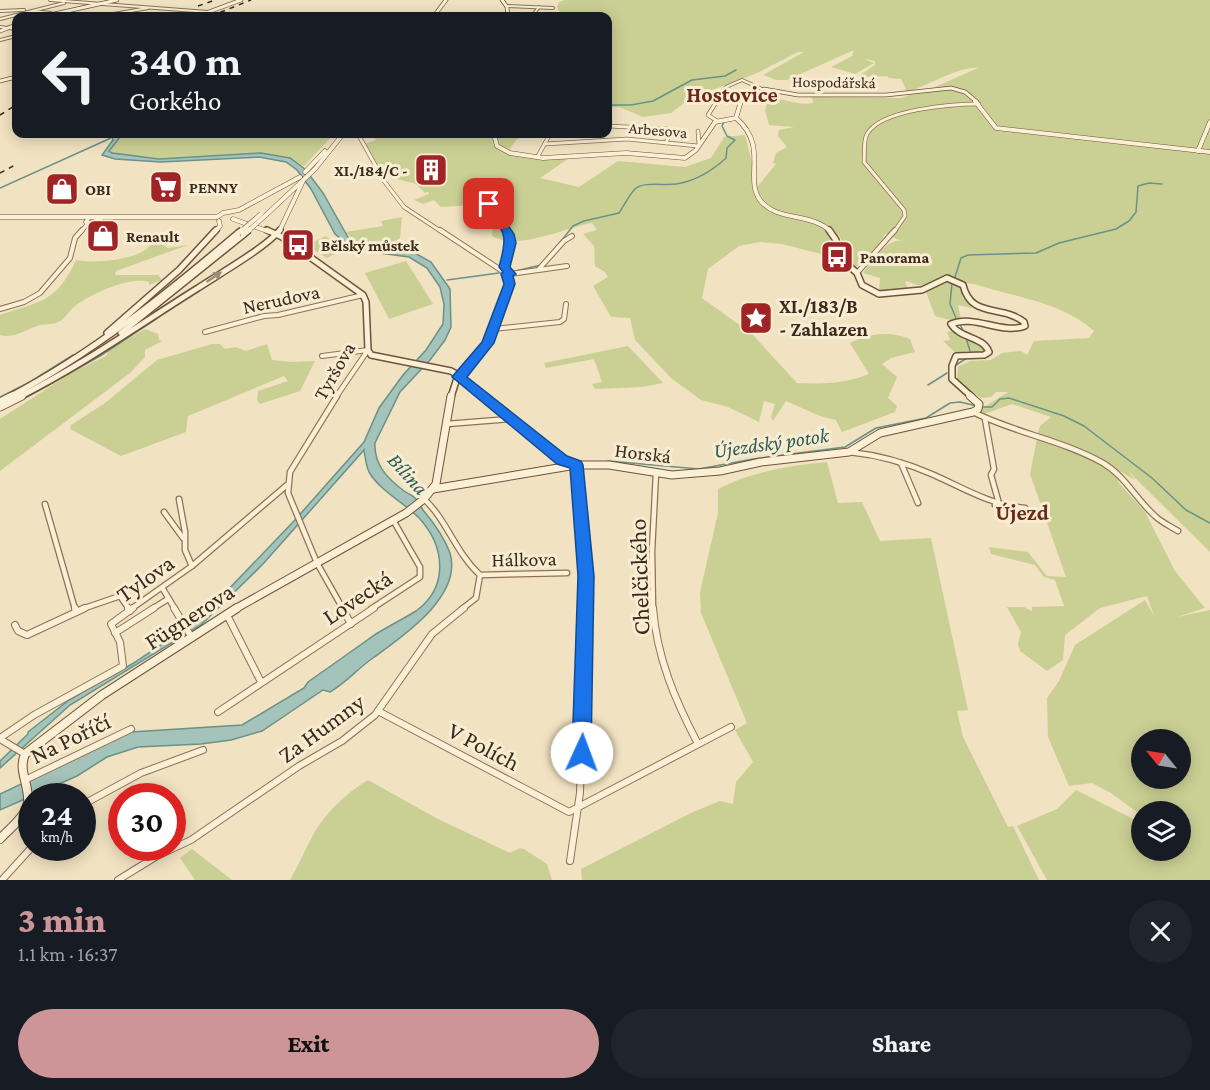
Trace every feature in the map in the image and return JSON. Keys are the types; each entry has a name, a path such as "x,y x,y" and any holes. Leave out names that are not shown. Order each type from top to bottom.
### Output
{"street":[{"path":"50,0 208,12 241,0"},
{"path":"63,12 117,0"},
{"path":"502,0 508,12"},
{"path":"25,12 70,2"},
{"path":"126,12 157,7"},
{"path":"507,7 553,8"},
{"path":"507,7 536,10 539,7"},
{"path":"0,11 40,12"},
{"path":"717,122 708,115 726,87 742,80 762,89"},
{"name":"Hospodářská","path":"762,89 798,95 898,95 951,88 965,92 979,104 990,123 1004,129 1035,130 1210,152"},
{"path":"736,118 741,100 762,89"},
{"path":"857,273 896,230 905,216 904,210 864,162 866,135 871,128 886,119 912,112 959,103 979,104"},
{"path":"494,138 495,143 502,149 538,156 572,158 616,153 683,158 693,154 709,129 717,122 736,118"},
{"path":"736,118 746,130 756,162 754,184 759,200 772,210 816,223 829,230 838,244 840,257 857,273 867,290 885,295 922,290 943,280 953,279 963,285 970,302 1017,316 1024,322 1025,326 1014,330 961,320 951,324 955,331 979,340 988,348 984,356 967,354 956,356 951,370 951,380 985,419 994,469 991,475 998,500 995,505"},
{"path":"1198,151 1210,122"},
{"path":"612,126 670,129 666,143"},
{"path":"698,131 698,146"},
{"path":"314,167 335,138"},
{"path":"71,368 148,312 240,234 302,179 339,138"},
{"path":"360,138 384,181 404,207 509,274 567,266"},
{"path":"538,156 548,138"},
{"name":"Arbesova","path":"545,144 627,139 698,146"},
{"path":"218,219 302,179"},
{"path":"0,407 71,368 201,286 276,234 282,227 302,179"},
{"path":"433,489 438,478 453,390 458,377 467,371 488,343 510,284 509,274 505,267 511,243 509,234 489,204"},
{"path":"231,212 236,215 233,219"},
{"path":"0,217 96,222 102,218 233,219 252,223 276,234 363,295"},
{"path":"53,373 154,294 213,235 220,226 218,219"},
{"path":"0,309 24,302 39,293 73,252 75,238 88,221"},
{"path":"0,402 53,373 131,319 240,234"},
{"path":"539,269 564,241 572,236"},
{"name":"Nerudova","path":"205,332 264,316 278,315 363,295"},
{"name":"Tyršova","path":"287,485 290,472 352,371 368,350 366,302 363,295"},
{"path":"493,329 560,322 564,319 566,304"},
{"path":"322,356 368,350 375,356 453,371 562,460 576,465 586,576 580,793 570,861"},
{"path":"849,452 880,433 977,408"},
{"path":"447,424 511,419"},
{"path":"985,419 1077,450 1101,461 1117,472 1156,517 1178,531"},
{"path":"849,452 872,454 924,471 995,505 1025,508"},
{"name":"Horská","path":"433,489 576,465 609,465 656,473 695,474 761,462 849,452"},
{"path":"901,464 918,504"},
{"name":"Chelčického","path":"656,473 652,577 655,630 665,672 681,713 698,744"},
{"path":"287,485 317,563 351,624"},
{"name":"Tylova","path":"0,739 34,715 123,666 120,642 111,624 163,589 287,485"},
{"name":"Fügnerova","path":"23,752 102,695 191,636 406,513 423,501 433,489"},
{"path":"179,500 185,532 183,538 186,557 192,566"},
{"path":"423,501 433,507 466,562 480,575"},
{"path":"45,504 76,612"},
{"path":"164,512 183,538"},
{"name":"Lovecká","path":"218,712 417,579 421,573 420,567 393,520"},
{"name":"Hálkova","path":"480,575 567,573"},
{"name":"Za Humny","path":"118,880 157,856 191,840 300,766 342,741 378,711 432,634 476,598 480,575"},
{"path":"163,589 191,636"},
{"path":"16,628 27,635 39,632 89,604 120,596 130,611"},
{"path":"115,633 168,599"},
{"path":"227,615 261,682"},
{"name":"V Polích","path":"378,711 569,812 576,808"},
{"path":"576,808 731,728"},
{"name":"Na Poříčí","path":"24,780 131,729"},
{"path":"0,739 23,752 21,763 25,783"},
{"path":"96,797 150,768 203,750"},
{"path":"0,838 18,823"},
{"path":"2,880 19,861"}],"green space":[{"path":"565,0 1210,0 1210,552 1128,471 1135,480 1097,458 1037,436 1040,426 1051,417 1012,404 981,415 981,409 1008,392 996,392 991,397 981,398 957,380 958,367 970,361 991,360 1002,353 1021,351 1027,355 1034,341 1089,338 1094,331 1067,313 1037,301 967,283 951,276 924,286 905,281 908,289 879,292 880,278 863,273 885,247 890,243 902,241 885,234 876,247 855,268 845,259 846,249 839,235 829,256 782,244 760,242 739,246 708,269 702,298 752,334 797,383 833,383 869,374 850,343 865,337 880,334 903,336 910,339 915,352 891,358 882,364 897,377 888,398 897,406 895,412 842,432 836,420 817,415 786,401 773,421 771,417 775,404 764,401 759,422 728,407 701,400 672,379 635,340 630,318 611,317 593,286 608,277 605,272 595,266 594,246 583,234 597,230 592,223 528,240 503,240 492,236 493,219 489,204 441,207 434,200 423,204 414,200 429,194 428,192 425,193 416,184 385,176 364,144 376,140 375,138 519,138 509,150 526,158 568,159 540,178 579,187 618,161 685,167 711,158 724,137 745,135 758,186 776,164 773,163 776,153 787,147 778,136 779,130 794,127 769,125 765,110 769,98 807,104 813,103 812,97 901,98 955,88 935,87 978,68 953,73 907,92 901,79 887,76 857,77 875,65 875,61 864,59 874,63 855,74 831,67 852,56 854,50 787,80 776,80 763,75 804,52 798,52 757,73 689,99 671,113 643,117 619,107 612,108 612,12 560,12 557,7 559,2"},
{"path":"330,138 304,166 284,156 261,153 159,159 109,151 120,139"},
{"path":"402,217 400,238 384,246 372,247 362,244 346,232 383,226 381,221"},
{"path":"326,236 344,249 327,258 318,252 322,249 317,252 307,245"},
{"path":"160,243 168,248 188,245 116,271 115,275 158,275 162,280 149,285 149,282 141,281 110,287 82,301 56,323 40,325 16,335 0,335 0,315 46,298 62,284 76,260 116,260 138,254 151,244"},
{"path":"406,261 433,304 389,319 365,273"},
{"path":"951,280 959,284 963,298 972,306 971,308 958,305 961,319 950,320 935,316 926,292"},
{"path":"145,329 158,334 159,340 162,341 145,350 145,357 130,373 0,471 0,419 71,373 106,356 109,350"},
{"path":"951,331 980,343 985,350 980,354 967,351 956,353 943,341 950,340 947,332"},
{"path":"212,344 220,344 225,349 236,347 246,351 267,344 272,360 315,361 300,391 260,404 257,400 258,391 288,381 284,376 188,416 186,432 121,456 70,429 71,425 105,403 157,360"},
{"path":"628,346 663,383 642,387 595,389 592,384 602,382 594,359 546,368 544,363"},
{"path":"1037,439 1082,455 1121,475 1118,482 1145,512 1175,571 1205,608 1177,617 1210,610 1210,880 1047,880 1017,826 1057,809 1076,790 1131,818 1131,861 1191,861 1191,801 1131,801 1131,808 1092,783 1069,786 1048,737 1047,698 1059,681 1075,645 1145,600 1154,616 1147,596 1100,608 1065,635 1063,660 1047,671 1020,651 1018,644 1021,632 1007,607 1024,607 1032,611 1032,607 1064,606 1055,580 1044,577 1035,565 991,554 989,547 1028,552 1047,576 1066,577 1030,474"},
{"path":"827,462 838,503 862,502 880,541 931,538 968,710 957,711 963,737 1008,827 1013,826 1039,880 582,880 581,869 693,812 720,801 733,804 736,782 753,762 735,730 747,723 701,613 700,592 718,513 718,489 757,474"},
{"path":"368,780 438,819 510,853 520,848 524,849 547,864 552,880 290,880 322,821 344,798"},
{"path":"192,849 232,880 195,880 182,861 186,861 186,854"}],"water":[{"path":"113,138 119,138 109,151 112,153 159,159 261,153 290,158 305,169 323,193 349,239 367,246 413,252 431,262 450,289 451,327 445,340 430,360 400,392 375,443 375,451 379,464 387,476 415,498 438,530 450,553 452,569 439,600 399,639 336,688 330,692 323,690 262,731 231,740 201,744 138,747 107,757 61,783 23,783 131,732 242,725 304,688 308,682 376,634 416,611 427,601 434,590 440,566 435,542 428,530 414,513 374,479 368,470 364,450 263,564 201,625 70,705 0,768 0,761 28,732 69,700 132,664 201,618 294,521 364,442 379,408 403,375 426,350 443,324 444,304 440,287 427,268 409,257 372,252 343,241 335,234 311,189 297,170 286,162 259,157 161,162 115,159 102,155"},
{"path":"18,785 18,802 0,810 0,794"}],"waterway":[{"path":"612,105 631,105 653,101 692,80 725,76 736,70"},
{"path":"554,250 573,226 584,221 619,213 635,189 649,184 683,183 715,167 726,158 727,148 735,140 727,136 722,126 724,122"},
{"path":"0,188 111,138"},
{"path":"955,277 961,258 968,255 1036,253 1059,243 1116,229 1129,221 1136,212 1138,186 1149,183 1162,184"},
{"path":"511,272 541,265"},
{"path":"447,280 499,273"},
{"path":"952,283 950,304 956,318"},
{"path":"25,398 100,356 156,319"},
{"path":"959,323 964,332"},
{"path":"966,338 970,351"},
{"path":"0,397 30,382 73,355"},
{"path":"956,365 967,358"},
{"path":"928,385 947,373"},
{"name":"Újezdský potok","path":"981,407 992,407 1000,399 1009,398 1064,416 1084,426 1152,478 1186,510 1210,523"},
{"name":"Újezdský potok","path":"608,461 699,469 753,459 845,447 876,428 926,418 950,403 960,402 977,406"},
{"name":"Újezdský potok","path":"443,484 561,464"}],"railway":[{"path":"198,6 215,0"},
{"path":"221,12 251,0"},
{"path":"0,115 12,108"},
{"path":"0,173 17,164"}],"place":[{"name":"XI./184/C -","path":"431,170"},
{"name":"PENNY","path":"166,187"},
{"name":"OBI","path":"62,189"},
{"name":"Renault","path":"103,236"},
{"name":"Bělský můstek","path":"298,245"},
{"name":"Panorama","path":"837,257"},
{"name":"XI./183/B - Zahlazen","path":"756,318"}],"district":[{"name":"Hostovice","path":"732,94"},
{"name":"Újezd","path":"1022,512"}],"route":[{"path":"489,204 509,234 511,243 505,267 510,274 507,274 510,284 488,343 467,371 458,377 562,460 576,465 586,576 582,753"}],"water label":[{"name":"Bílina","path":"408,474"}]}
